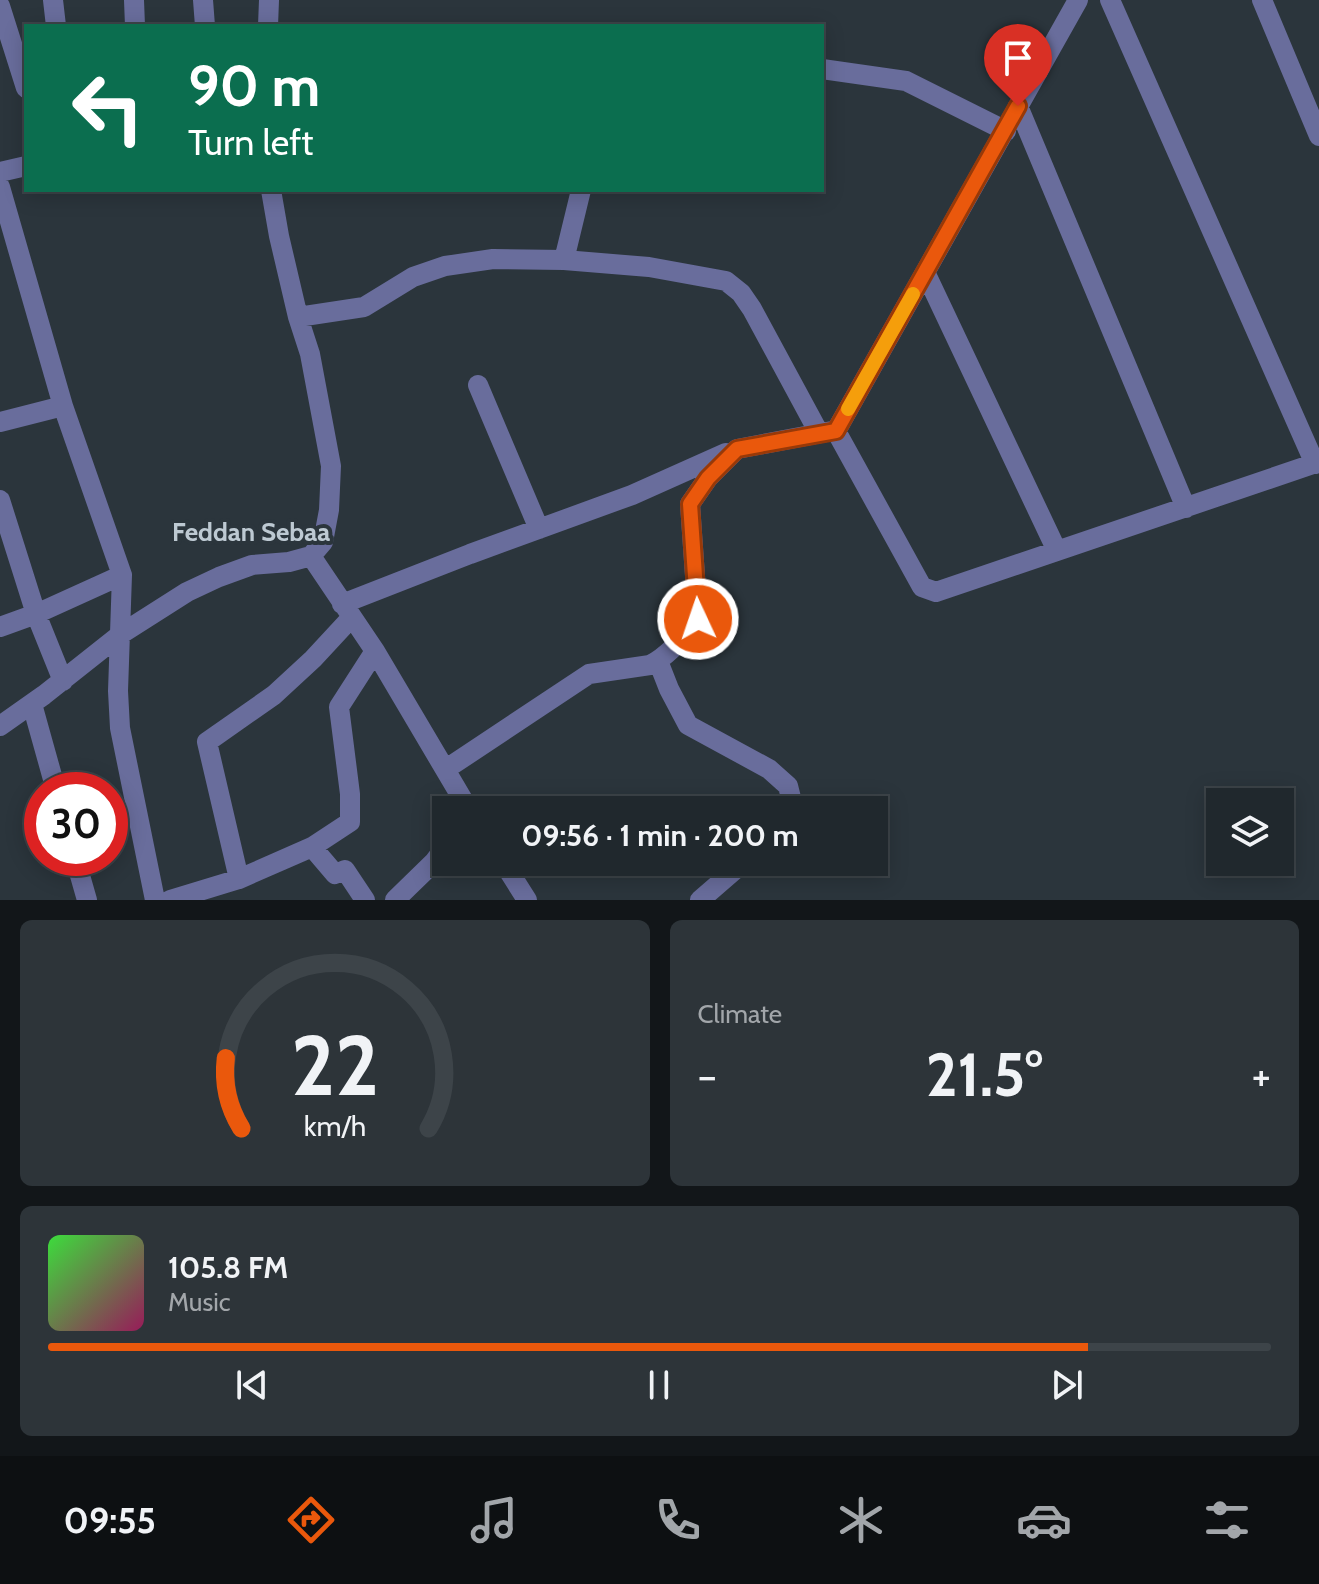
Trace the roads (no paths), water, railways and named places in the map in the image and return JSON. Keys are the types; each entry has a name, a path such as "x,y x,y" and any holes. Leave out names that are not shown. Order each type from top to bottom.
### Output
{"street":[{"path":"53,0 56,24"},
{"path":"134,0 135,24"},
{"path":"203,0 205,24"},
{"path":"268,24 269,0"},
{"path":"239,879 207,742 274,695 313,659 346,611 470,554 632,495 737,449 827,432 925,272 1078,0"},
{"path":"298,317 364,307 413,277 445,266 493,259 564,260 649,267 726,281 741,293 752,309 922,587 929,591 936,592 1317,463 1110,0"},
{"path":"1262,0 1319,136"},
{"path":"0,6 24,82"},
{"path":"824,69 906,81 1006,131"},
{"path":"1018,106 1186,508"},
{"path":"0,172 24,166"},
{"path":"0,187 63,406 122,575 118,691 120,728 155,900"},
{"path":"0,726 121,634 187,592 252,565 289,562 311,556 323,542 329,510 331,466 310,354 298,317 271,192"},
{"path":"564,260 581,192"},
{"path":"925,272 1057,551"},
{"path":"478,385 539,529"},
{"path":"0,422 63,406"},
{"path":"446,769 589,674 650,665 658,661 692,628 698,619 690,504 708,478 737,449"},
{"path":"0,500 36,614 63,681"},
{"path":"311,556 375,651 461,796"},
{"path":"0,627 122,575"},
{"path":"170,900 239,879 312,847 350,822 350,794 339,707 375,651"},
{"path":"658,661 688,725 769,769 788,786 790,796"},
{"path":"32,704 51,772"},
{"path":"312,847 335,874 345,870 365,900"},
{"path":"402,898 432,864"},
{"path":"80,876 87,900"},
{"path":"512,876 527,900"},
{"path":"700,900 728,876"}],"district":[{"name":"Feddan Sebaa","path":"251,532"}]}
